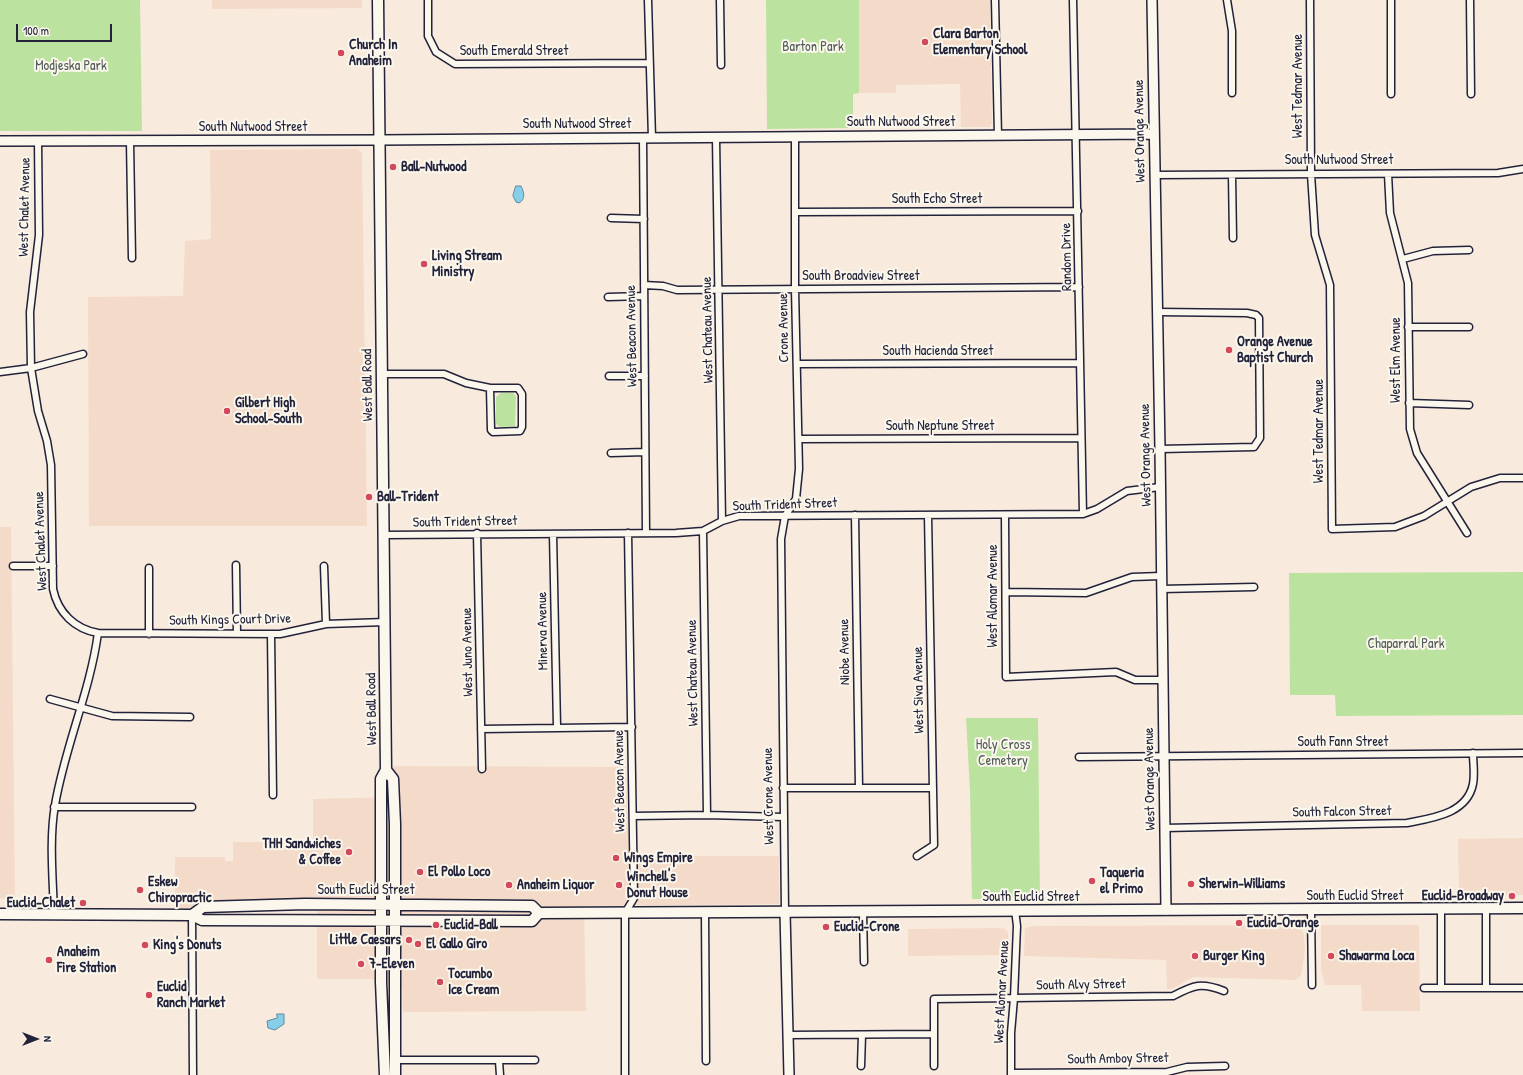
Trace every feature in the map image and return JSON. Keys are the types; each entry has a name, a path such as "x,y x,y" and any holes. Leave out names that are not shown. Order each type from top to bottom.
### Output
{"main road":[{"name":"West Ball Road","path":"378,0 386,770 381,779 381,921 385,1075"},
{"name":"West Ball Road","path":"386,770 392,779 395,824 395,1075"},
{"name":"South Euclid Street","path":"192,915 203,907 305,904 532,906 539,914"},
{"name":"South Euclid Street","path":"0,914 192,915 202,920 532,921 539,914 1523,908"}],"street":[{"name":"South Emerald Street","path":"428,0 428,36 436,52 455,64 649,63"},
{"name":"West Beacon Avenue","path":"646,533 644,219 649,63 648,0"},
{"path":"720,0 721,65"},
{"path":"995,0 998,136"},
{"name":"Random Drive","path":"1073,0 1083,514"},
{"name":"West Orange Avenue","path":"1152,0 1166,910"},
{"path":"1227,0 1232,31 1232,93"},
{"name":"West Tedmar Avenue","path":"1310,0 1311,174 1315,236 1330,285 1332,529 1395,527 1424,516 1447,501"},
{"path":"1391,0 1391,94"},
{"path":"1470,0 1471,94"},
{"name":"South Nutwood Street","path":"0,141 716,138 1153,134"},
{"name":"Crone Avenue","path":"785,516 796,499 799,469 795,289 795,137"},
{"name":"West Chateau Avenue","path":"716,138 722,521"},
{"name":"West Chalet Avenue","path":"38,140 39,235 30,312 32,368 38,411 51,465 53,590 61,610 68,618 79,627 98,633"},
{"path":"130,141 132,258"},
{"name":"South Nutwood Street","path":"1154,175 1498,173 1523,170"},
{"name":"West Elm Avenue","path":"1388,174 1390,213 1403,258 1408,283 1408,403 1410,429 1417,453 1467,533"},
{"path":"1232,175 1233,238"},
{"name":"South Echo Street","path":"796,212 1078,211"},
{"path":"611,218 644,219"},
{"path":"1403,258 1433,251 1469,250"},
{"name":"South Broadview Street","path":"644,285 662,286 677,290 1079,287"},
{"path":"608,297 644,296"},
{"path":"1157,312 1247,312 1256,315 1259,318 1260,438 1254,447 1160,449"},
{"path":"1408,327 1468,327"},
{"path":"0,372 32,368 83,354"},
{"name":"South Hacienda Street","path":"797,364 1080,363"},
{"path":"382,374 444,374 466,383 490,388 520,389 522,394 522,427 520,431 493,432 491,430 490,388"},
{"path":"609,376 645,376"},
{"path":"1408,403 1469,405"},
{"name":"South Neptune Street","path":"799,439 1081,438"},
{"path":"611,453 645,452"},
{"path":"1447,501 1471,487 1500,478 1523,478"},
{"name":"South Trident Street","path":"384,535 646,533 703,531 722,521 739,516 1083,514 1097,509 1127,491 1160,486"},
{"name":"Niobe Avenue","path":"855,515 859,788"},
{"name":"West Siva Avenue","path":"917,856 934,846 928,515"},
{"name":"West Alomar Avenue","path":"1005,515 1006,677 1116,672 1135,680 1162,680"},
{"name":"West Crone Avenue","path":"785,516 781,539 780,560 788,1075"},
{"name":"West Chateau Avenue","path":"703,531 707,815"},
{"name":"West Beacon Avenue","path":"625,1075 625,913 634,898 628,533"},
{"name":"West Juno Avenue","path":"477,534 482,769"},
{"name":"Minerva Avenue","path":"553,534 557,727"},
{"path":"236,565 237,634"},
{"path":"14,566 53,566"},
{"path":"324,566 326,624"},
{"path":"149,568 149,634"},
{"path":"1006,592 1086,594 1132,577 1161,576"},
{"path":"1161,589 1254,588"},
{"name":"South Kings Court Drive","path":"98,633 271,634 288,633 326,624 385,622"},
{"path":"54,914 54,807 80,708 94,662 98,633"},
{"path":"271,634 274,795"},
{"path":"50,699 80,708 118,716 190,717"},
{"path":"481,729 632,727"},
{"name":"South Falcon Street","path":"1164,828 1408,823 1441,815 1458,808 1469,797 1473,783 1473,753"},
{"name":"South Fann Street","path":"1079,757 1163,755 1523,753"},
{"path":"783,788 932,788"},
{"path":"54,807 192,807"},
{"path":"633,816 707,815 784,817"},
{"path":"1486,908 1486,988"},
{"path":"1441,909 1441,988"},
{"name":"West Alomar Avenue","path":"1012,1074 1011,1034 1017,926 1015,910"},
{"path":"1311,910 1312,985"},
{"path":"863,911 864,962"},
{"path":"705,912 706,1060"},
{"path":"192,915 192,1075"},
{"name":"South Alvy Street","path":"934,1034 934,999 1173,996 1191,987 1209,985 1224,991"},
{"path":"1424,988 1523,988"},
{"path":"788,1035 934,1034 934,1066"},
{"path":"861,1066 862,1035"},
{"path":"384,1060 535,1060"},
{"path":"499,1061 500,1075"},
{"name":"South Amboy Street","path":"1012,1074 1167,1072 1187,1067 1225,1066"}],"shaded area":[{"path":"212,0 362,0 362,8 212,9"},
{"name":"Clara Barton Elementary School","path":"859,0 990,0 992,123 990,127 961,127 960,84 896,85 896,93 859,93"},
{"name":"Gilbert High School-South","path":"358,149 362,153 367,526 89,526 88,297 183,296 185,241 211,239 210,150"},
{"path":"0,527 11,527 15,898 0,898"},
{"path":"393,766 626,767 629,856 779,856 779,904 584,906 586,1011 403,1012 402,988 372,979 317,979 317,908 175,909 175,857 225,857 225,861 233,861 233,842 313,842 313,799 392,797"},
{"path":"1523,838 1523,895 1459,896 1458,839"},
{"path":"1295,925 1301,928 1304,934 1305,950 1301,976 1295,980 1193,977 1172,989 1167,989 1166,960 1024,956 1025,928 1034,926"},
{"path":"1321,925 1419,925 1420,1011 1362,1011 1361,985 1325,985 1321,969"},
{"path":"908,929 1005,929 1008,933 1008,955 908,956"}],"green space":[{"name":"Modjeska Park","path":"0,0 140,0 142,131 0,131"},
{"name":"Barton Park","path":"766,0 859,0 859,93 853,94 853,128 767,129"},
{"path":"501,393 513,393 516,396 515,426 500,427 496,424 496,397"},
{"name":"Chaparral Park","path":"1523,572 1523,715 1336,716 1335,695 1290,695 1289,573"},
{"name":"Holy Cross Cemetery","path":"966,718 1038,718 1040,898 972,899 970,791"}],"water":[{"path":"516,186 521,186 524,193 523,200 519,203 516,202 513,196"},
{"path":"277,1014 284,1014 284,1024 275,1030 268,1028 267,1021 277,1018"}],"place":[{"name":"Clara Barton Elementary School","path":"925,42"},
{"name":"Church In Anaheim","path":"341,53"},
{"name":"Ball-Nutwood","path":"393,167"},
{"name":"Living Stream Ministry","path":"424,264"},
{"name":"Orange Avenue Baptist Church","path":"1229,350"},
{"name":"Gilbert High School-South","path":"227,411"},
{"name":"Ball-Trident","path":"369,497"},
{"name":"THH Sandwiches & Coffee","path":"349,852"},
{"name":"Wings Empire","path":"616,858"},
{"name":"El Pollo Loco","path":"420,872"},
{"name":"Taqueria el Primo","path":"1092,881"},
{"name":"Sherwin-Williams","path":"1191,884"},
{"name":"Anaheim Liquor","path":"509,885"},
{"name":"Winchell's Donut House","path":"619,885"},
{"name":"Eskew Chiropractic","path":"140,890"},
{"name":"Euclid-Broadway","path":"1512,896"},
{"name":"Euclid-Chalet","path":"83,903"},
{"name":"Euclid-Orange","path":"1239,923"},
{"name":"Euclid-Ball","path":"436,925"},
{"name":"Euclid-Crone","path":"826,927"},
{"name":"Little Caesars","path":"409,940"},
{"name":"El Gallo Giro","path":"418,944"},
{"name":"King's Donuts","path":"145,945"},
{"name":"Burger King","path":"1195,956"},
{"name":"Shawarma Loca","path":"1331,956"},
{"name":"Anaheim Fire Station","path":"49,960"},
{"name":"7-Eleven","path":"361,964"},
{"name":"Tocumbo Ice Cream","path":"440,982"},
{"name":"Euclid Ranch Market","path":"149,995"}]}
